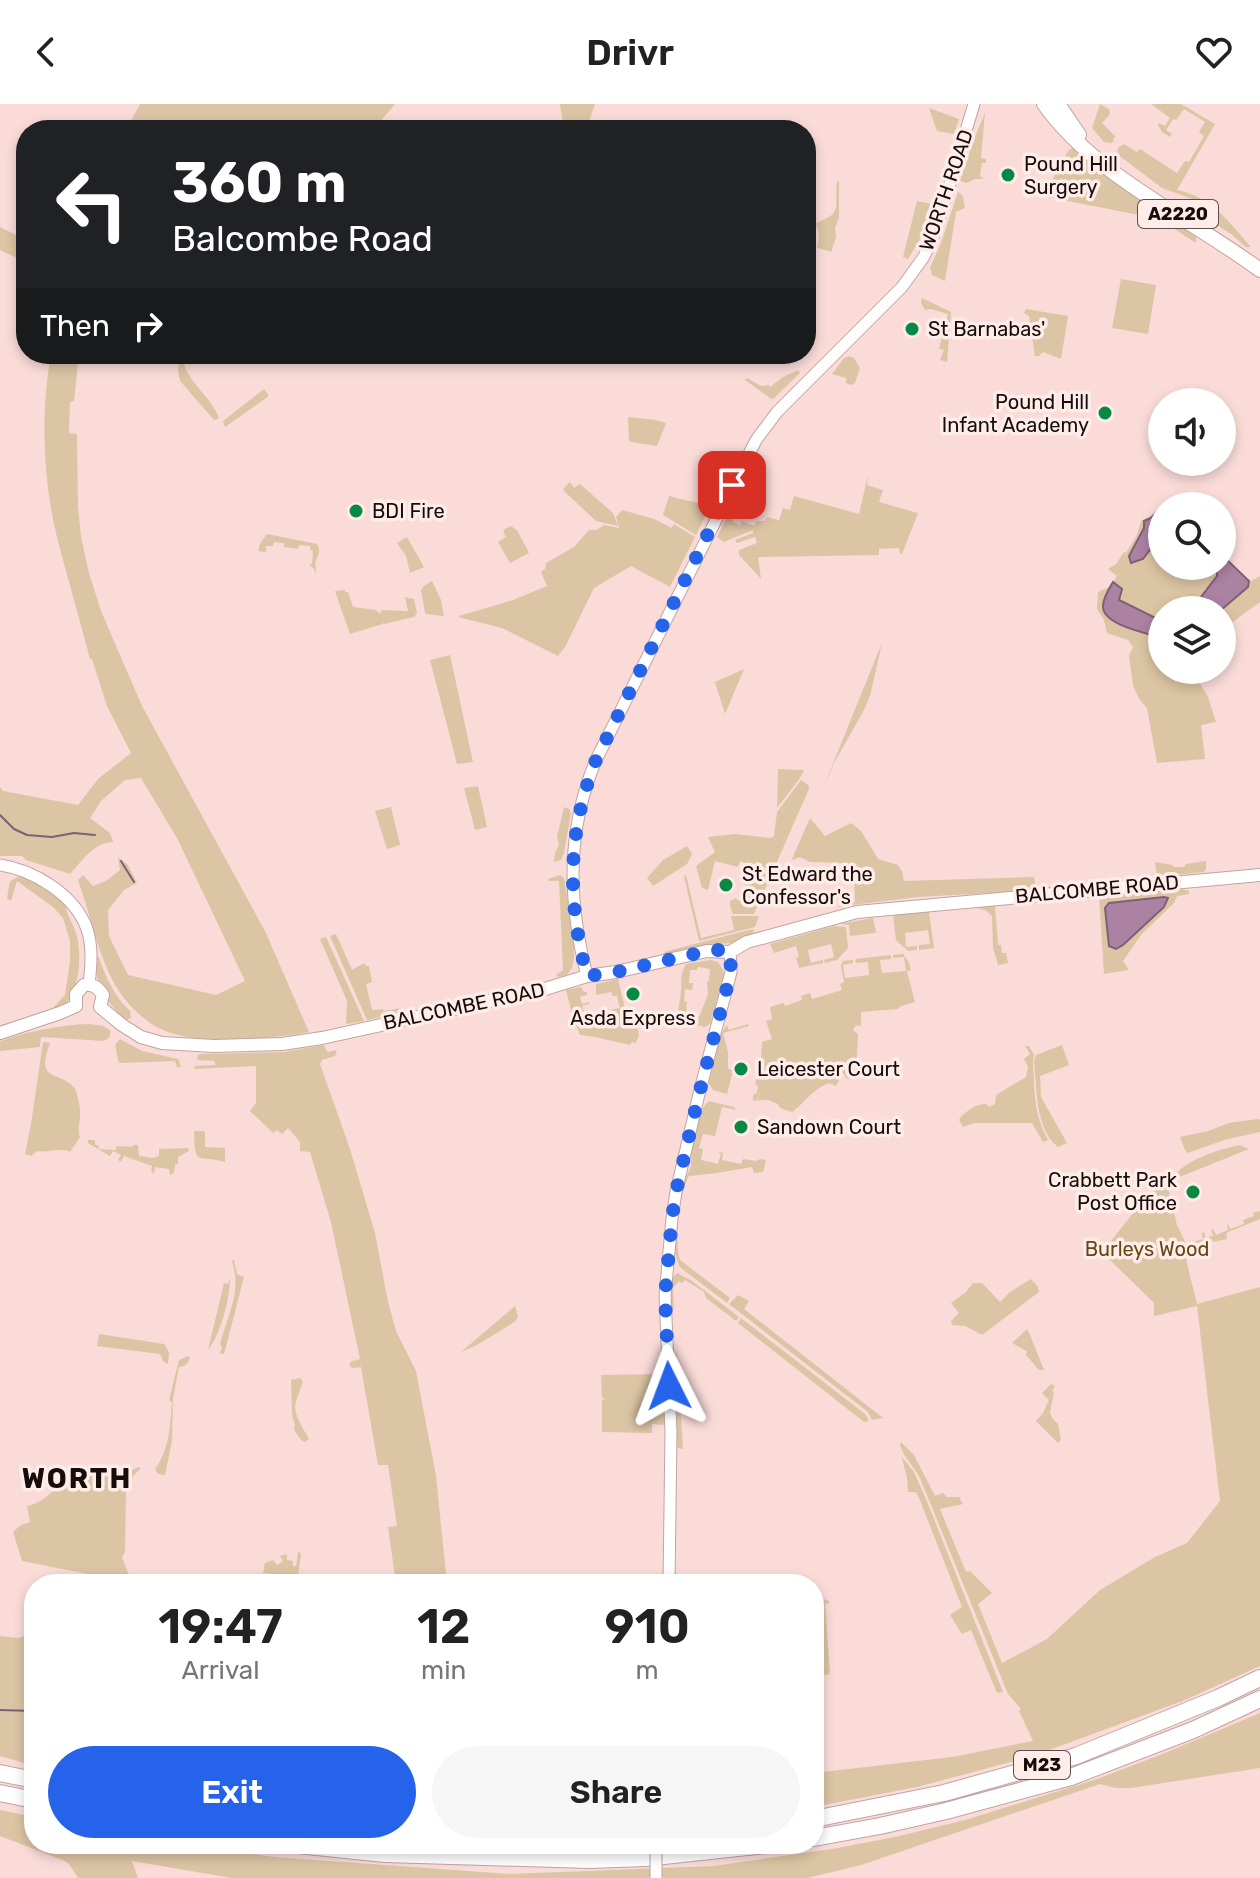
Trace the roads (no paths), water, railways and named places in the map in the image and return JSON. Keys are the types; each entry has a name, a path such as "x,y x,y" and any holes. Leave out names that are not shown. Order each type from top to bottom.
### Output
{"highway":[{"name":"M23","path":"824,1817 944,1793 1076,1756 1205,1704 1260,1678"},
{"name":"M23","path":"824,1836 946,1811 1071,1777 1193,1730 1260,1699"},
{"path":"0,1773 24,1778"},
{"path":"0,1793 24,1798"},
{"path":"385,1854 590,1860 682,1854"}],"main road":[{"name":"A2220","path":"1044,104 1069,136 1132,186 1260,270"},
{"name":"A2220","path":"1058,104 1097,158"},
{"name":"BALCOMBE ROAD","path":"89,985 99,989 103,995 100,1007 141,1037 162,1043 214,1046 282,1044 707,951 730,952 747,942 857,912 1260,875"},
{"path":"76,1006 76,994 84,985 89,985"},
{"path":"76,1006 89,1012 100,1007"},
{"path":"0,1033 76,1006"}],"street":[{"name":"WORTH ROAD","path":"587,976 574,912 572,866 581,805 596,760 756,440 777,412 902,287 923,258 931,243 975,107"},
{"path":"0,865 42,880 76,910 89,937 89,985"},
{"path":"669,1574 671,1432 665,1296 672,1218 699,1094 731,972 730,952"},
{"path":"656,1854 656,1878"}],"waterway":[{"path":"0,815 14,829 27,835 95,835"},
{"path":"121,861 134,882"},
{"path":"0,1710 24,1711"}],"place":[{"name":"Pound Hill Surgery","path":"1008,175"},
{"name":"St Barnabas'","path":"912,329"},
{"name":"Pound Hill Infant Academy","path":"1105,413"},
{"name":"BDI Fire","path":"356,511"},
{"name":"St Edward the Confessor's","path":"726,885"},
{"name":"Asda Express","path":"633,994"},
{"name":"Leicester Court","path":"741,1069"},
{"name":"Sandown Court","path":"741,1127"},
{"name":"Crabbett Park Post Office","path":"1193,1192"}],"district":[{"name":"WORTH","path":"77,1478"}],"park label":[{"name":"Burleys Wood","path":"1147,1249"}]}
